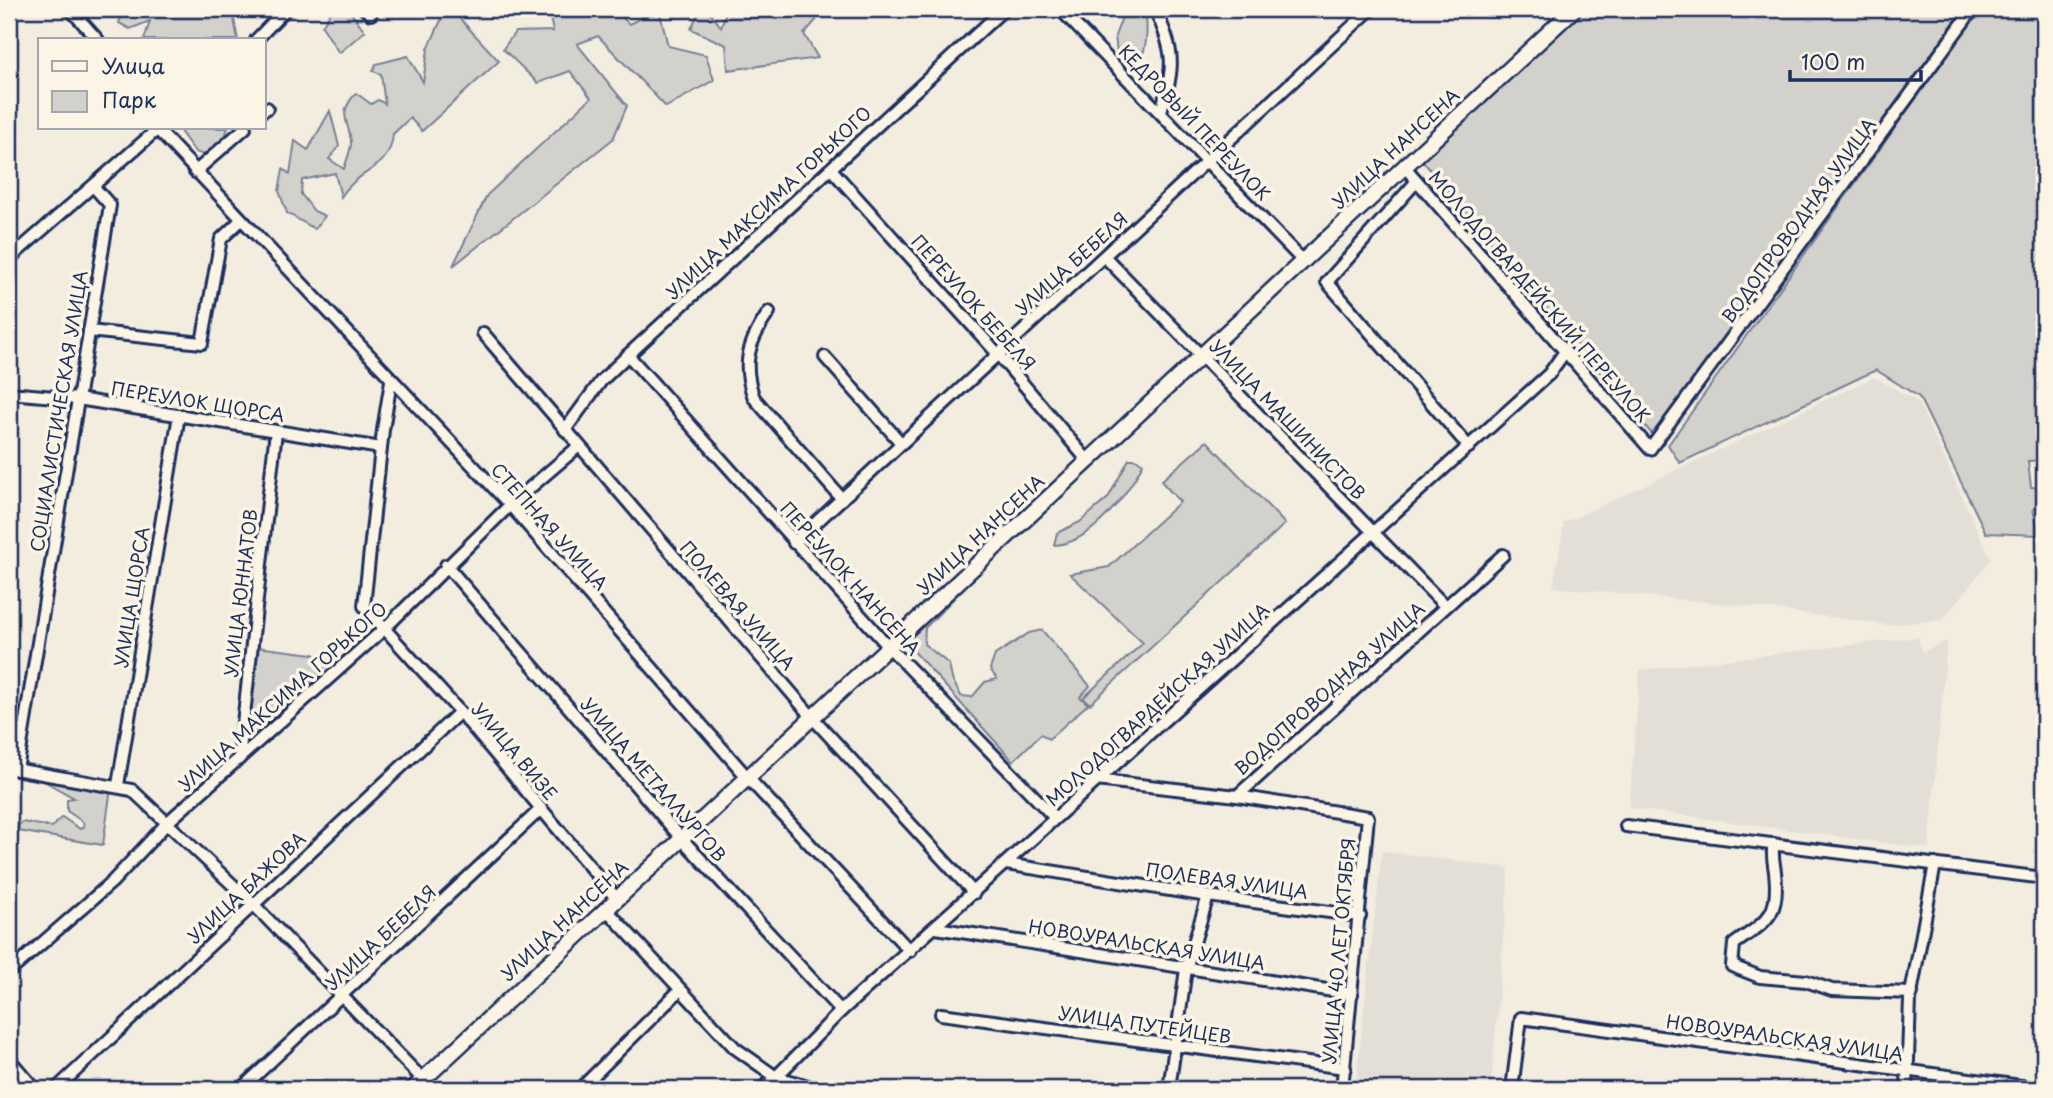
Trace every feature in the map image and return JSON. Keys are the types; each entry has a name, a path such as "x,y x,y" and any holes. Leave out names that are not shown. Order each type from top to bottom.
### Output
{"main road":[{"name":"УЛИЦА НАНСЕНА","path":"423,1086 610,903 1574,9"}],"street":[{"path":"70,9 96,38"},
{"path":"258,38 286,9"},
{"name":"УЛИЦА МАКСИМА ГОРЬКОГО","path":"565,430 601,381 628,355 1004,9"},
{"name":"КЕДРОВЫЙ ПЕРЕУЛОК","path":"1060,9 1303,261"},
{"path":"1155,9 1168,38 1173,71 1161,111"},
{"name":"УЛИЦА БЕБЕЛЯ","path":"794,543 1371,9"},
{"name":"ВОДОПРОВОДНАЯ УЛИЦА","path":"1650,449 1973,9"},
{"path":"9,259 156,130"},
{"name":"СТЕПНАЯ УЛИЦА","path":"158,130 510,505 747,777 910,951"},
{"path":"195,172 243,130"},
{"name":"МОЛОДОГВАРДЕЙСКИЙ ПЕРЕУЛОК","path":"1404,166 1650,449"},
{"name":"ПЕРЕУЛОК БЕБЕЛЯ","path":"831,169 997,353 1088,461"},
{"path":"1416,182 1327,282 1469,447"},
{"name":"СОЦИАЛИСТИЧЕСКАЯ УЛИЦА","path":"13,769 110,205 94,187"},
{"path":"89,331 202,343 221,239 241,220"},
{"name":"УЛИЦА МАШИНИСТОВ","path":"1105,257 1202,353 1372,535 1445,607"},
{"path":"769,312 753,336 746,359 754,398 842,499"},
{"name":"ПОЛЕВАЯ УЛИЦА","path":"483,333 812,717 974,893"},
{"name":"МОЛОДОГВАРДЕЙСКАЯ УЛИЦА","path":"761,1089 774,1082 841,1011 1549,374 1564,353"},
{"name":"ПЕРЕУЛОК НАНСЕНА","path":"628,355 888,646 1055,818"},
{"path":"825,357 901,443"},
{"name":"УЛИЦА ВИЗЕ","path":"391,381 364,606 460,712 541,808 610,903 680,990 735,1048 774,1082 818,1089"},
{"name":"ПЕРЕУЛОК ЩОРСА","path":"9,393 78,399 381,448"},
{"name":"УЛИЦА ЩОРСА","path":"118,785 179,415"},
{"name":"УЛИЦА ЮННАТОВ","path":"239,759 276,431"},
{"name":"УЛИЦА МАКСИМА ГОРЬКОГО","path":"9,972 112,882 169,821 384,629 446,565 579,446"},
{"name":"ВОДОПРОВОДНАЯ УЛИЦА","path":"1237,796 1503,555"},
{"name":"УЛИЦА МЕТАЛЛУРГОВ","path":"446,565 681,838 841,1011"},
{"name":"УЛИЦА БАЖОВА","path":"56,1089 460,712"},
{"path":"13,769 118,785 132,790 169,821 253,904 343,996 423,1086"},
{"path":"1096,780 1237,796"},
{"name":"УЛИЦА 40 ЛЕТ ОКТЯБРЯ","path":"1237,796 1368,817 1342,1089"},
{"name":"УЛИЦА БЕБЕЛЯ","path":"241,1089 541,808"},
{"path":"1626,826 2044,878"},
{"path":"1774,844 1778,895 1774,911 1759,927 1734,944 1732,966 1760,977 1806,981 1832,989 1912,993"},
{"name":"ПОЛЕВАЯ УЛИЦА","path":"1006,864 1208,896 1360,916"},
{"path":"1907,1089 1912,993 1935,864"},
{"path":"1169,1089 1186,969 1208,896"},
{"name":"НОВОУРАЛЬСКАЯ УЛИЦА","path":"936,928 1352,994"},
{"path":"580,1089 680,990"},
{"name":"УЛИЦА ПУТЕЙЦЕВ","path":"941,1014 1345,1068"},
{"name":"НОВОУРАЛЬСКАЯ УЛИЦА","path":"1513,1089 1521,1018 2044,1089"},
{"path":"9,1059 35,1089"}],"shaded area":[{"path":"1874,377 1918,402 1991,559 1942,620 1887,625 1747,606 1553,587 1564,523"},
{"path":"1918,637 1922,652 1947,641 1929,849 1629,808 1640,670"},
{"path":"1382,851 1509,868 1491,1089 1355,1089"}],"green space":[{"path":"124,9 245,9 234,19 238,38 145,38 150,21 130,29 119,23"},
{"path":"327,9 348,9 365,31 339,53 322,26 330,13"},
{"path":"446,9 451,9 499,61 422,131 410,118 393,134 391,146 380,163 356,180 341,197 335,173 302,180 301,194 314,211 325,216 315,229 287,213 279,191 283,169 290,174 295,141 308,150 330,111 339,146 329,159 344,169 351,144 345,117 350,100 356,93 371,104 378,100 385,104 381,74 373,71 376,64 408,56 423,82 428,49"},
{"path":"548,9 614,9 629,24 659,9 668,46 706,55 714,80 666,107 598,36 577,44 627,106 613,139 453,266 487,195 591,98 570,71 538,83 503,49 515,32 553,31"},
{"path":"700,9 707,9 721,27 727,9 819,9 817,19 804,34 818,58 728,70 726,45 691,29"},
{"path":"1125,9 1145,9 1146,40 1136,68 1117,53 1115,36"},
{"path":"1584,9 1963,9 1657,440 1422,160"},
{"path":"1980,9 2044,9 2044,460 2028,461 2031,487 2044,488 2044,506 2033,509 2039,535 1986,533 1919,397 1876,370 1680,463 1668,445"},
{"path":"227,130 222,145 207,156 195,152 180,131"},
{"path":"1207,441 1285,524 1090,704 1083,698 1143,643 1070,574 1109,567 1180,502 1161,481"},
{"path":"1129,459 1136,459 1143,464 1118,503 1081,536 1068,543 1054,545 1057,533 1080,522 1108,498"},
{"path":"963,582 964,588 925,628 924,644 949,664 952,679 961,696 972,697 985,682 997,679 990,669 995,655 1029,633 1042,630 1090,686 1080,697 1088,704 1049,739 1041,734 1013,761 901,637"},
{"path":"256,647 313,654 326,659 327,665 246,745"},
{"path":"44,781 111,788 103,845 18,831 17,827 22,822 52,827 62,817 80,829 84,827 83,822 67,811 67,799 74,798"}]}
